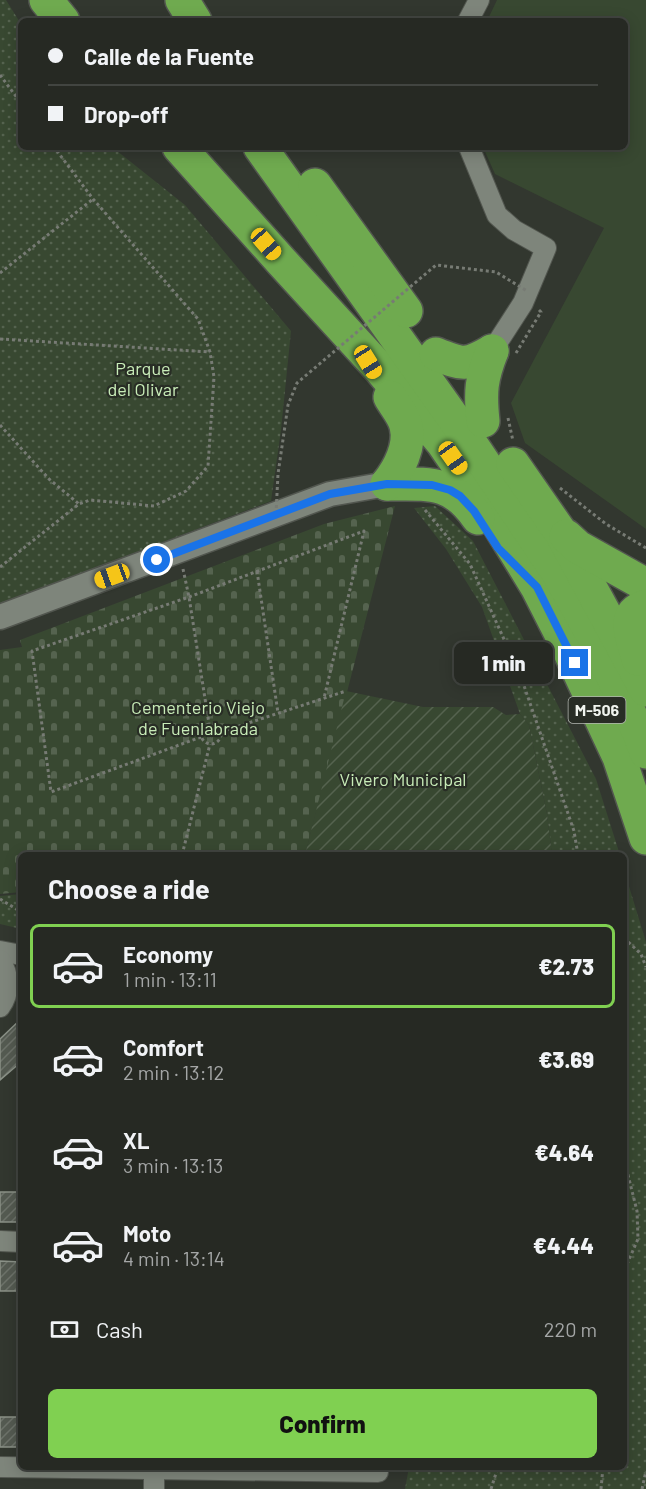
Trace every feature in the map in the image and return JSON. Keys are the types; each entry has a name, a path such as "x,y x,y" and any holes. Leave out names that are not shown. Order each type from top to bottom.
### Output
{"highway":[{"path":"46,0 61,18"},
{"path":"161,0 171,18"},
{"path":"182,0 193,18"},
{"name":"M-506","path":"182,150 380,369 442,442 497,522 537,587 619,757 646,838"},
{"name":"M-506","path":"263,150 455,420 558,573 596,642 639,733 646,753"},
{"path":"288,150 436,354 495,417"},
{"path":"357,345 406,426 407,440 399,468 387,484"},
{"path":"436,354 457,362 472,363 503,355"},
{"path":"503,355 484,371 480,394 561,533 646,690"},
{"path":"387,484 432,485 450,490 460,496 474,511 498,548 537,587"},
{"path":"561,533 578,547 646,585"},
{"path":"646,606 634,611 630,618 630,630 646,690"}],"street":[{"path":"470,18 479,0"},
{"path":"470,150 497,215 514,230 546,248 532,298 523,303 503,355"},
{"path":"0,617 330,494 387,484"},
{"path":"0,951 18,954"},
{"path":"0,960 8,979 8,1000"},
{"path":"0,1241 18,1242"},
{"path":"0,1467 18,1467"},
{"path":"154,1470 154,1489"},
{"path":"210,1470 377,1476"}],"path":[{"path":"0,75 18,99"},
{"path":"0,567 79,504 90,500 154,506 186,491 208,466 214,377 210,352 198,319 93,199 56,150"},
{"path":"0,273 93,199"},
{"path":"276,514 278,474 288,405 297,383 436,266 496,272 532,298 541,312 503,355"},
{"path":"0,339 210,352"},
{"path":"495,417 514,442"},
{"path":"0,425 49,479 79,504"},
{"path":"556,484 606,524 646,548"},
{"path":"421,507 429,513 470,564 521,677 574,831 578,852"},
{"path":"201,737 51,792 32,651 189,597 364,531 324,698"},
{"path":"179,551 189,597 209,724"},
{"path":"257,571 278,713"},
{"path":"221,732 346,691"},
{"path":"210,744 201,737 202,729 209,724 215,724 221,732"},
{"path":"183,852 210,744 219,739 221,732"},
{"path":"0,899 18,910"},
{"path":"627,941 641,954 646,967"},
{"path":"627,1174 637,1211 638,1239 627,1263"},
{"path":"491,1489 497,1470"},
{"path":"601,1489 603,1470"},
{"path":"642,1489 646,1471"}],"green space":[{"name":"Parque del Olivar","path":"0,0 6,0 18,19 18,150 116,150 185,205 291,331 271,501 0,604"},
{"path":"497,0 646,0 646,529 525,443 511,403 604,228 495,174 484,150 628,150 628,18 488,18"},
{"name":"Cementerio Viejo de Fuenlabrada","path":"395,506 306,852 18,852 18,892 0,894 0,650 22,647 20,640 324,524"},
{"path":"435,506 473,541 596,779 619,852 552,852 547,814 529,725 520,714 482,607 446,549 414,508"},
{"name":"Vivero Municipal","path":"346,691 423,707 493,707 506,715 520,714 529,725 547,814 552,852 306,852"},
{"path":"627,880 646,942 646,1489 405,1489 408,1470 627,1470"},
{"path":"18,894 18,928 0,924 0,896"}],"building":[{"path":"18,1022 18,1065 0,1080 0,1039"},
{"path":"0,1192 18,1192 18,1222 0,1222"},
{"path":"0,1261 18,1262 18,1291 0,1291"},
{"path":"0,1417 18,1417 18,1447 0,1447"}],"route":[{"path":"157,560 330,494 387,484 432,485 450,490 460,496 474,511 498,548 537,587 575,663"}]}
